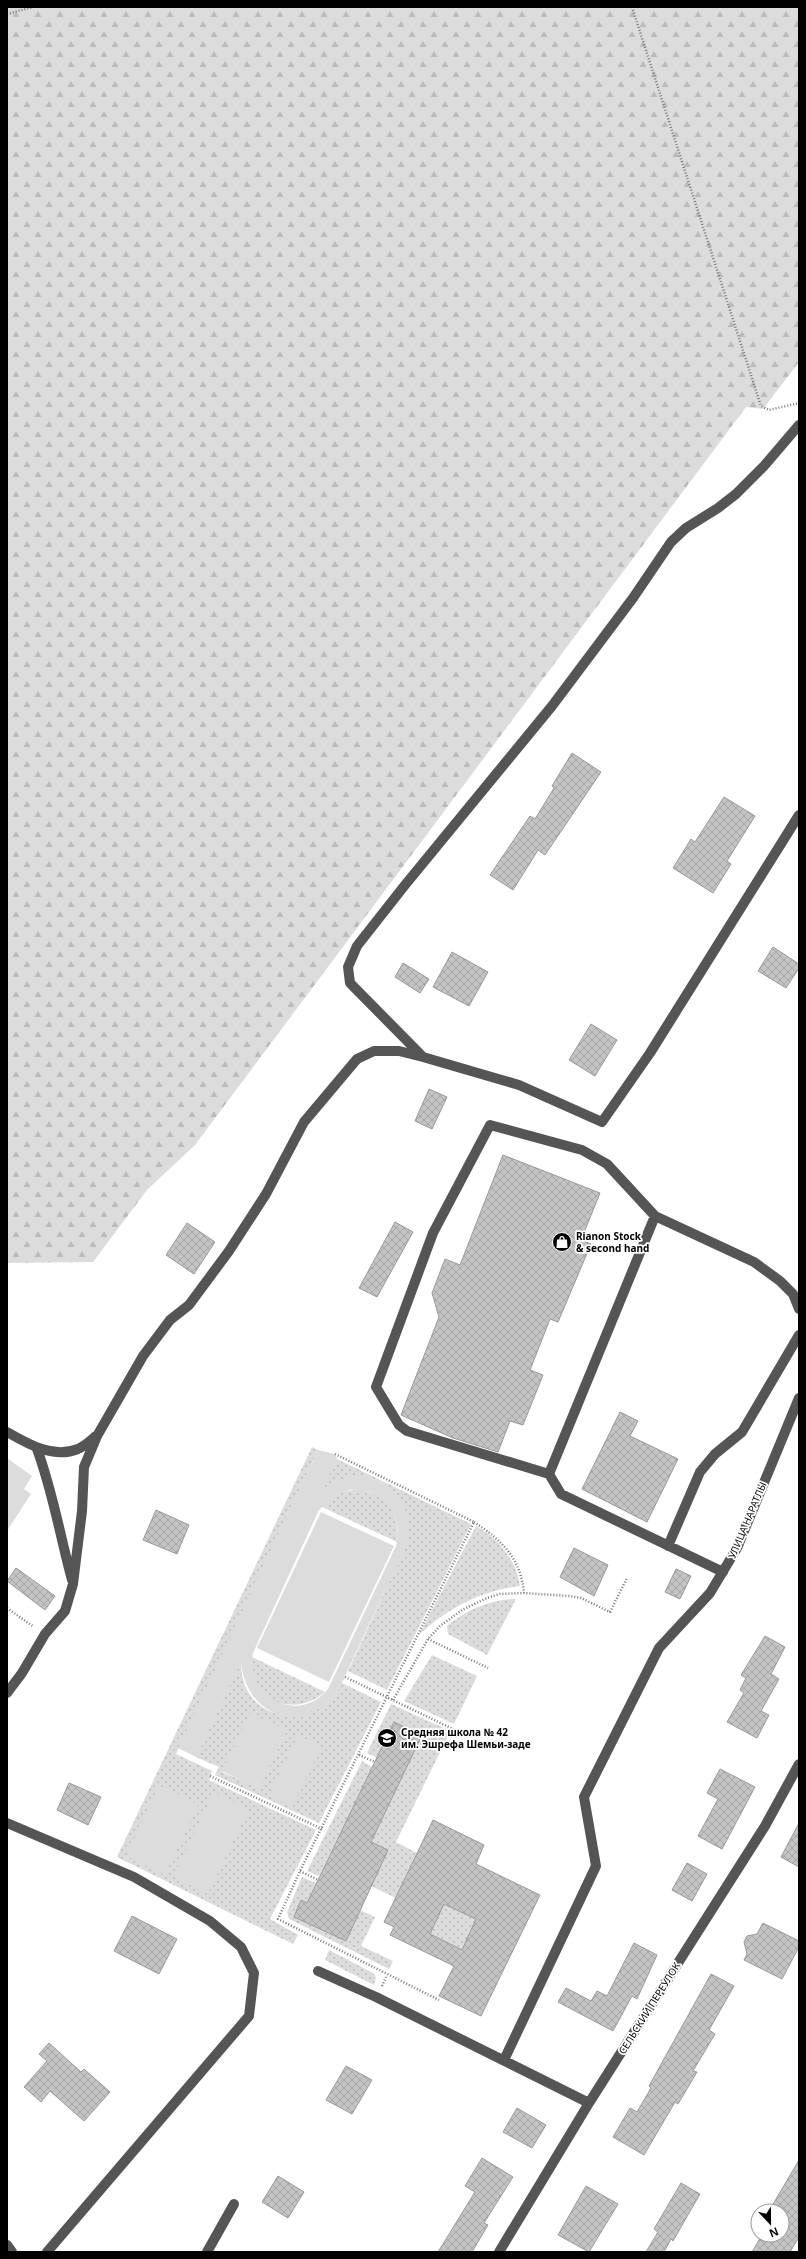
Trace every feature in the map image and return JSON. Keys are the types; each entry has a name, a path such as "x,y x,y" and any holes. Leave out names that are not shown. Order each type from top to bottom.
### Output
{"street":[{"path":"423,1057 350,982 348,967 357,946 405,885 552,706 633,598 671,542 686,528 718,508 736,494 764,466 799,425"},
{"path":"7,1693 22,1673 45,1634 65,1611 73,1584 82,1510 84,1468 97,1436 144,1356 170,1320 189,1305 229,1252 266,1194 304,1122 357,1059 374,1051 399,1051 423,1057 519,1085 602,1122 650,1053 799,815"},
{"path":"723,1572 561,1494 549,1474 407,1431 399,1425 376,1387 433,1233 490,1125 582,1150 607,1164 654,1216 754,1262 780,1281 793,1294 799,1309"},
{"path":"549,1474 654,1216"},
{"path":"668,1546 700,1472 715,1454 742,1432 799,1335"},
{"name":"УЛИЦА НАРАТЛЫ","path":"504,2060 596,1866 584,1797 659,1648 696,1609 723,1572 738,1548 799,1398"},
{"path":"7,1432 36,1449 64,1451 78,1449 97,1436"},
{"path":"36,1449 49,1482 59,1534 73,1584"},
{"name":"СЕЛЬСКИЙ ПЕРЕУЛОК","path":"499,2252 589,2103 765,1826 799,1764"},
{"path":"7,1822 134,1877 210,1921 241,1948 254,1973 249,2016 47,2252"},
{"path":"318,1971 504,2060 589,2103"},
{"path":"207,2252 234,2204"},
{"path":"7,2245 12,2252"}],"path":[{"path":"7,14 32,7"},
{"path":"632,7 761,406 769,410 799,402"},
{"path":"335,1454 474,1522 499,1538 508,1550 523,1578 524,1593"},
{"path":"439,2000 278,1919 300,1871 474,1522"},
{"path":"392,1700 428,1639 450,1617 474,1604 500,1594 524,1593 581,1598 610,1612 627,1578"},
{"path":"7,1608 45,1634"},
{"path":"428,1639 488,1668"},
{"path":"345,1677 455,1730"},
{"path":"358,1755 375,1762"},
{"path":"210,1776 322,1828"},
{"path":"300,1871 318,1880"}],"green space":[{"path":"7,7 799,7 799,362 763,409 746,407 195,1145 147,1190 93,1262 7,1263"},
{"path":"312,1447 318,1450 176,1754 212,1771 209,1780 316,1830 270,1919 298,1935 293,1944 117,1857"},
{"path":"318,1450 335,1454 337,1459 323,1489 336,1481 351,1477 365,1477 373,1479 387,1486 398,1497 408,1517 409,1532 407,1545 342,1683 330,1700 315,1711 299,1716 283,1716 268,1710 256,1699 246,1683 241,1663 196,1757 178,1748","holes":["349,1490 361,1490 372,1493 381,1498 394,1514 398,1535 396,1546 328,1689 316,1700 303,1705 289,1705 276,1701 265,1694 257,1683 252,1669 253,1653 319,1510 334,1496"]},
{"path":"7,1458 32,1476 24,1489 31,1494 7,1531"},
{"path":"337,1459 471,1524 387,1690 348,1671 406,1546 408,1527 405,1510 397,1496 386,1485 372,1479 356,1477 339,1480 322,1490"},
{"path":"350,1490 362,1490 379,1497 391,1508 397,1524 397,1542 322,1507 326,1502 340,1493"},
{"path":"321,1512 394,1546 329,1682 257,1648"},
{"path":"476,1526 492,1537 511,1559 520,1586 491,1592 465,1602 441,1617 419,1635"},
{"path":"516,1599 487,1655 448,1634 447,1626 470,1610 488,1603"},
{"path":"432,1655 477,1676 454,1724 404,1701"},
{"path":"252,1657 325,1692 313,1700 300,1704 287,1704 275,1701 265,1695 257,1685 252,1672"},
{"path":"241,1662 244,1682 253,1698 265,1709 281,1715 298,1715 315,1711 330,1700 342,1683 381,1702 319,1823 215,1775 219,1767 196,1757","holes":["287,1730 259,1788 222,1772"]},
{"path":"391,1704 446,1729 448,1736 396,1842 417,1853 405,1877 406,1903 371,1886 388,1850 371,1842 422,1735 394,1722 377,1758 367,1753"},
{"path":"250,1713 287,1730 259,1789 222,1771"},
{"path":"298,1735 322,1746 292,1807 268,1796"},
{"path":"362,1761 372,1767 354,1805 347,1831 342,1829 319,1876 307,1871"},
{"path":"159,1785 199,1804 165,1875 126,1856"},
{"path":"214,1792 249,1809 208,1894 173,1877"},
{"path":"302,1877 316,1883 307,1903 301,1900 294,1917 346,1941 360,1910 375,1917 361,1946 393,1961 389,1969 289,1919 287,1912"},
{"path":"444,1904 479,1914 462,1950 430,1934"},
{"path":"329,1950 373,1973 376,1977 374,1985 325,1960"}],"building":[{"path":"572,753 601,772 545,855 538,850 513,890 490,875 530,816 535,819 554,788 552,786"},
{"path":"724,797 755,816 727,861 731,864 713,893 673,868 691,839 695,842"},
{"path":"773,947 799,964 799,968 786,988 758,971"},
{"path":"452,952 488,972 469,1006 433,987"},
{"path":"403,963 429,979 420,993 395,977"},
{"path":"591,1024 617,1040 595,1076 569,1060"},
{"path":"429,1089 447,1097 432,1129 415,1121"},
{"path":"503,1155 600,1193 581,1240 591,1244 558,1322 550,1319 530,1370 543,1375 523,1425 510,1421 498,1452 453,1438 401,1415 439,1317 432,1293 445,1259 460,1265"},
{"path":"395,1222 413,1232 377,1297 359,1288"},
{"path":"187,1223 215,1242 194,1274 166,1255"},
{"path":"620,1412 638,1421 630,1436 678,1459 647,1522 582,1489"},
{"path":"156,1510 189,1525 177,1554 143,1540"},
{"path":"574,1548 608,1565 594,1596 560,1577"},
{"path":"16,1568 55,1596 45,1610 7,1581"},
{"path":"676,1569 691,1576 680,1599 665,1592"},
{"path":"765,1636 785,1647 771,1674 779,1679 761,1711 769,1715 757,1738 727,1722 744,1693 740,1690 746,1678 741,1675"},
{"path":"394,1722 422,1735 371,1842 388,1850 346,1941 294,1917 301,1900 307,1903"},
{"path":"720,1769 755,1787 722,1849 698,1836 718,1799 707,1793"},
{"path":"69,1783 101,1797 88,1825 57,1810"},
{"path":"433,1820 484,1845 476,1864 540,1895 481,2016 439,1996 454,1966 390,1935 394,1927 384,1922","holes":["444,1904 476,1919 462,1950 430,1934"]},
{"path":"799,1823 799,1867 781,1857"},
{"path":"687,1863 707,1874 692,1901 672,1890"},
{"path":"132,1916 177,1939 159,1974 114,1951"},
{"path":"763,1923 799,1941 799,1947 782,1979 744,1960 747,1954 744,1942 747,1936 757,1934"},
{"path":"634,1943 657,1955 637,1999 632,1996 613,2031 558,2002 566,1988 591,2001 597,1991 607,1996"},
{"path":"711,1974 734,1986 709,2030 715,2034 693,2071 697,2072 678,2104 675,2102 644,2155 613,2137 630,2108 637,2112 651,2088 649,2086"},
{"path":"49,2043 81,2072 84,2069 110,2092 84,2121 50,2091 41,2102 24,2087 47,2061 39,2054"},
{"path":"346,2066 372,2080 352,2114 326,2100"},
{"path":"517,2108 546,2125 532,2148 503,2132"},
{"path":"482,2158 513,2177 484,2223 488,2225 472,2252 438,2252 475,2192 465,2186"},
{"path":"799,2160 799,2237 790,2252 752,2252 757,2243 790,2243 790,2203 774,2203"},
{"path":"278,2176 304,2192 288,2218 262,2202"},
{"path":"681,2183 700,2194 673,2241 671,2239 664,2252 646,2252 658,2232 654,2229"},
{"path":"586,2186 618,2204 589,2252 558,2235"}],"place":[{"name":"Rianon Stock & second hand","path":"562,1242"},
{"name":"Средняя школа № 42 им. Эшрефа Шемьи-заде","path":"387,1738"}]}
